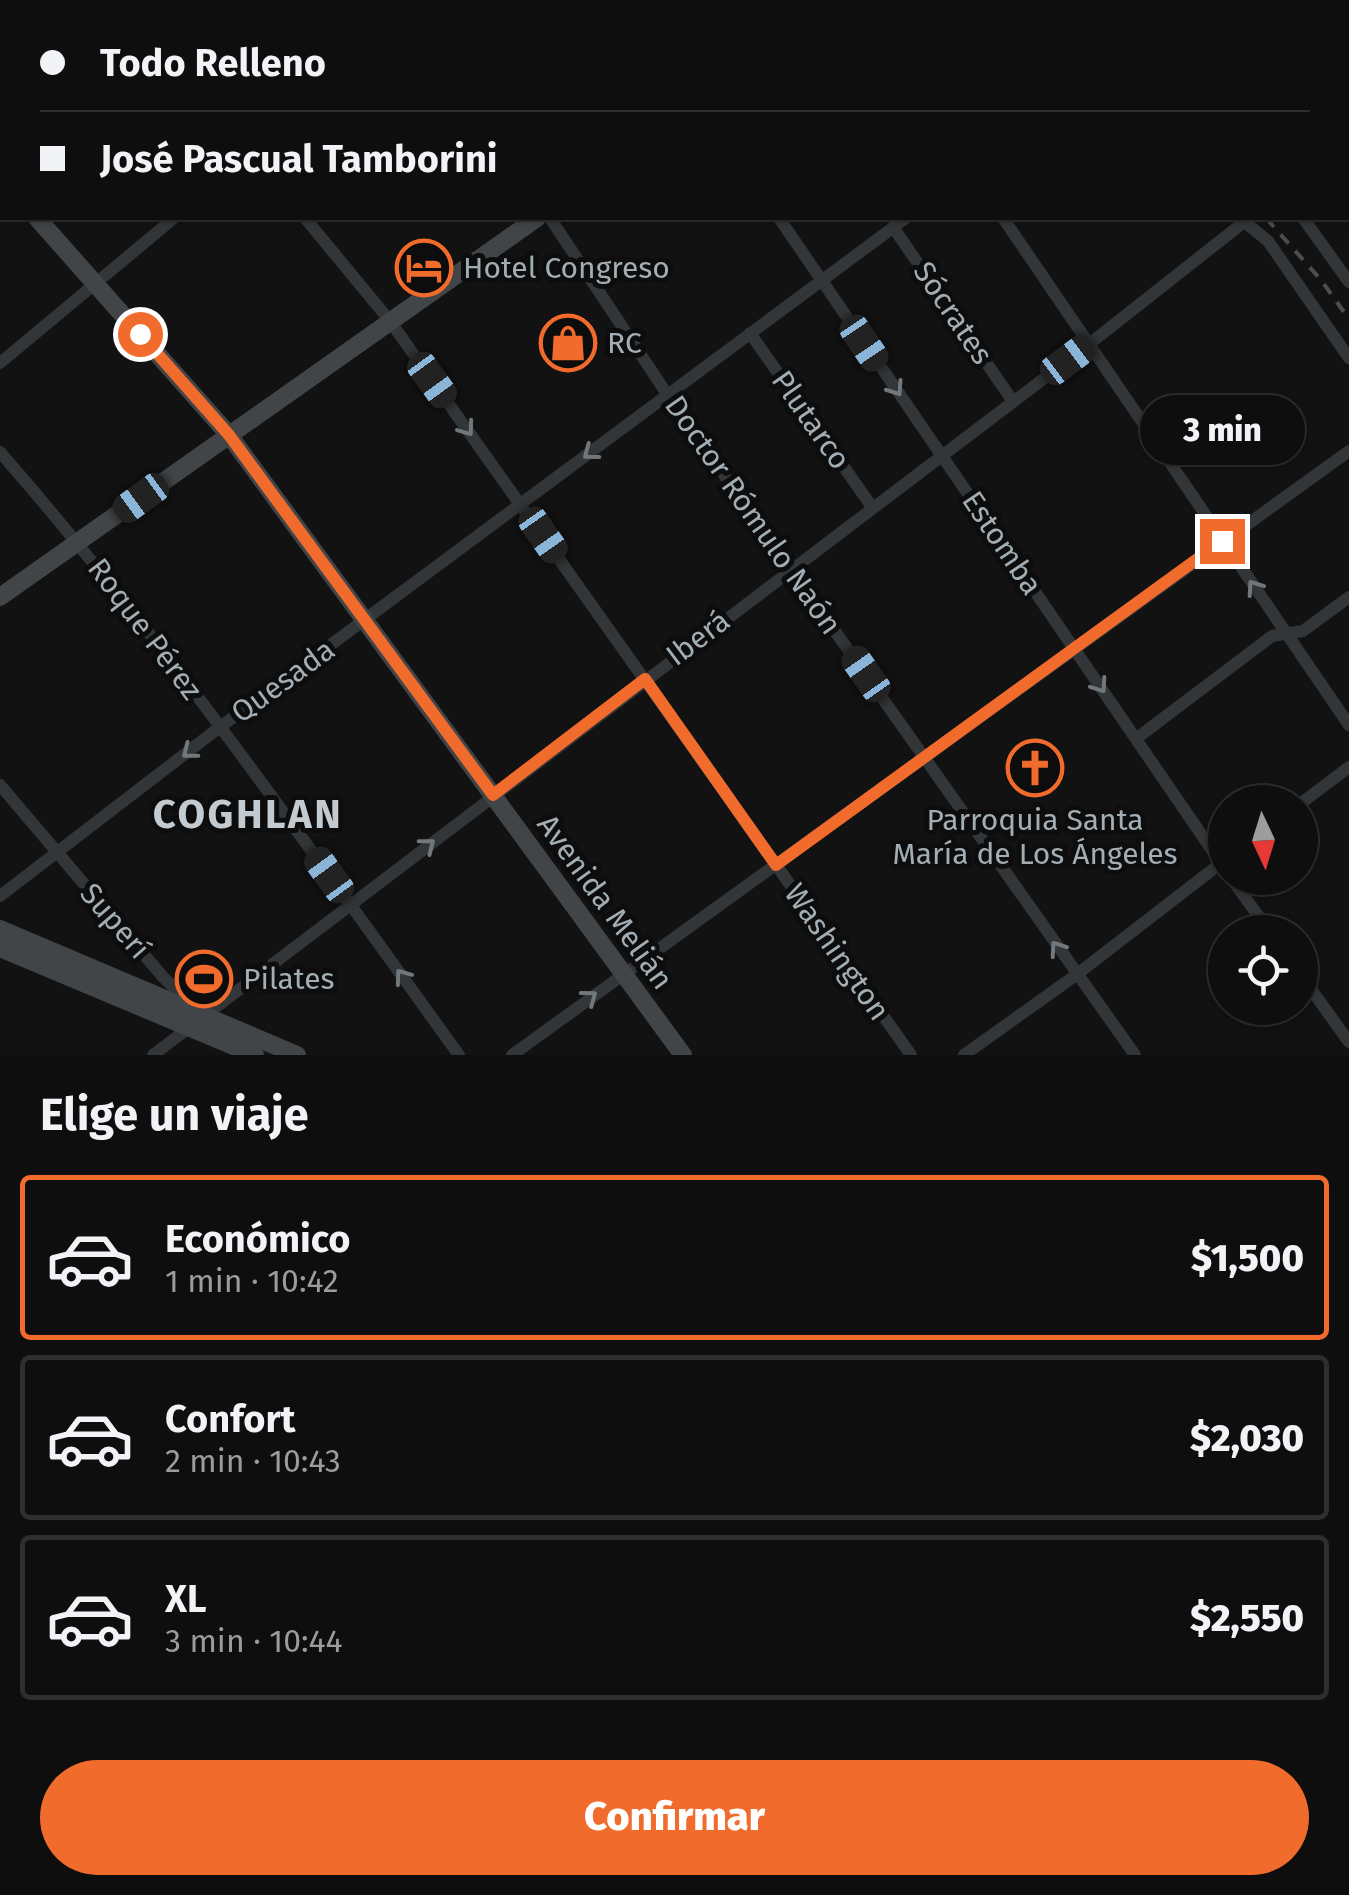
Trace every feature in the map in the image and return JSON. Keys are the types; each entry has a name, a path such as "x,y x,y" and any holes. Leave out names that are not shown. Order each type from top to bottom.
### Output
{"main road":[{"name":"Avenida Melián","path":"39,220 229,435 682,1055"},
{"path":"0,597 534,220"},
{"path":"0,930 197,1022 226,1047 255,1055"},
{"path":"0,948 297,1055"}],"street":[{"path":"0,362 172,220"},
{"name":"Washington","path":"307,220 390,322 522,504 910,1055"},
{"name":"Doctor Rómulo Naón","path":"551,220 667,394 1135,1055"},
{"name":"Estomba","path":"780,220 1208,841"},
{"name":"Quesada","path":"0,896 903,220"},
{"path":"1004,220 1349,725"},
{"path":"1241,220 1268,241 1349,358"},
{"name":"Iberá","path":"152,1055 1088,345 1241,220"},
{"path":"1303,220 1349,282"},
{"name":"Sócrates","path":"894,226 1012,400"},
{"name":"Plutarco","path":"750,333 872,507"},
{"path":"512,1055 1349,451"},
{"name":"Roque Pérez","path":"0,452 79,543 220,728 459,1055"},
{"path":"1137,738 1272,636 1302,631 1349,598"},
{"path":"1318,791 1349,768"},
{"name":"Superí","path":"0,785 197,1022"},
{"path":"964,1055 1208,876"},
{"path":"1318,999 1349,1042"}],"railway":[{"path":"1268,220 1321,280 1349,319"}],"place":[{"name":"Hotel Congreso","path":"424,268"},
{"name":"RC","path":"568,343"},
{"name":"Parroquia Santa María de Los Ángeles","path":"1035,768"},
{"name":"Pilates","path":"204,979"}],"district":[{"name":"COGHLAN","path":"248,814"}],"route":[{"path":"140,334 229,435 493,795 645,679 776,865 1222,541"}]}
